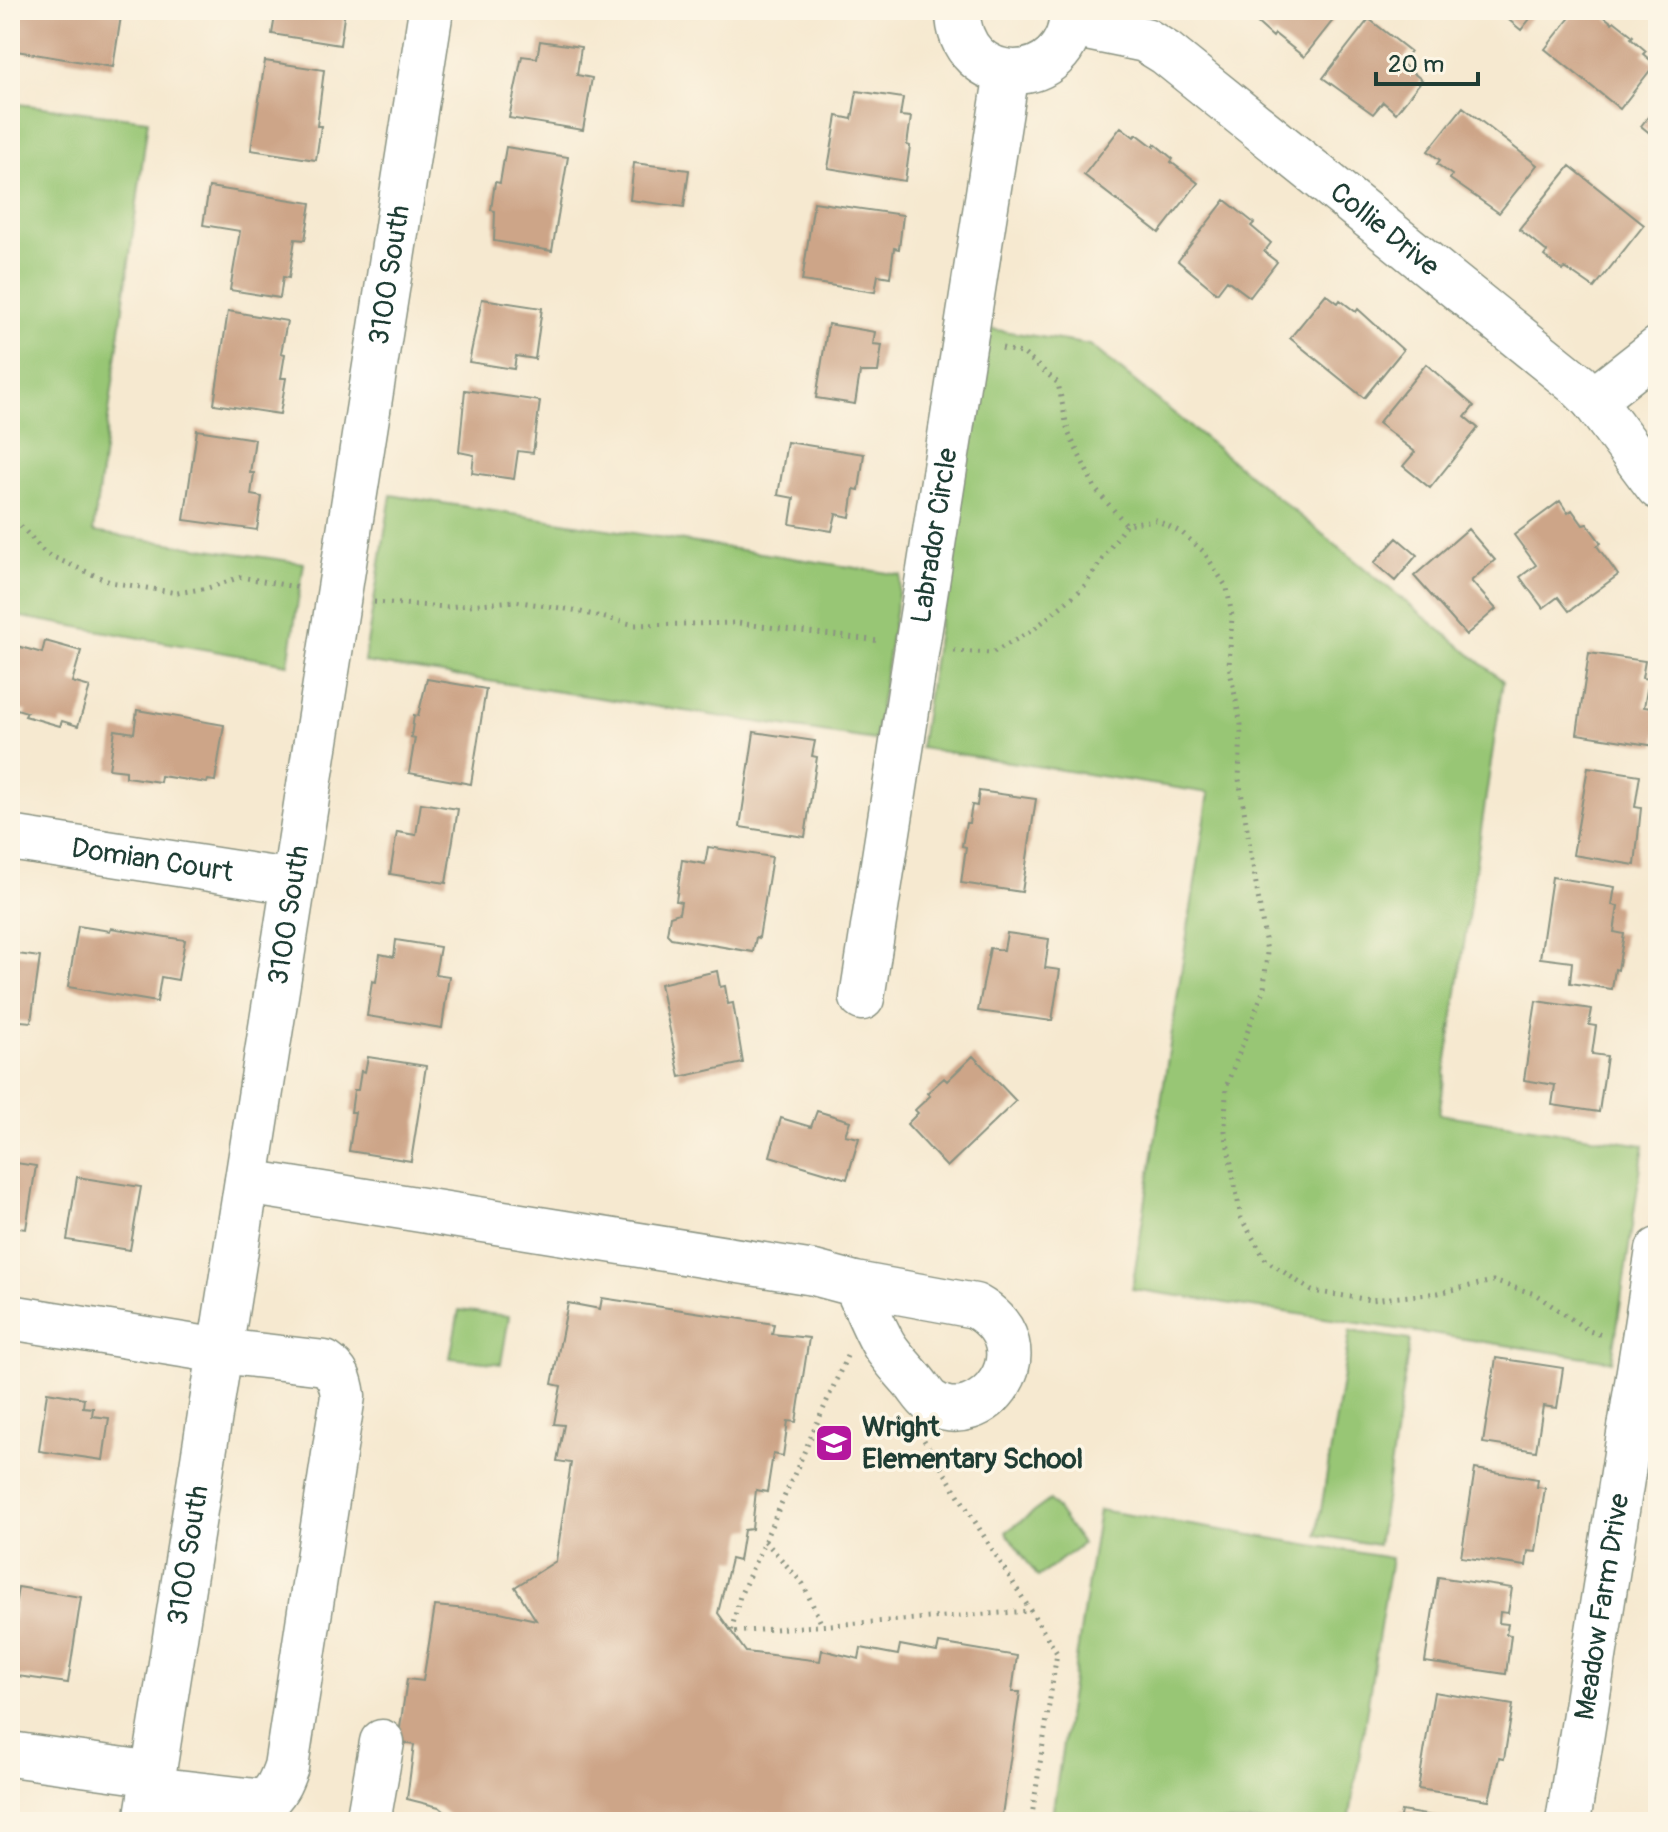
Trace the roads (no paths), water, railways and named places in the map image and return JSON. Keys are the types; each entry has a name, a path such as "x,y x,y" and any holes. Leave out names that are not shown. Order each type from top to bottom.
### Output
{"street":[{"name":"3100 South","path":"151,1795 431,10"},
{"path":"958,10 963,41 974,56 989,67 1007,72 1024,72 1048,61 1066,42 1072,17"},
{"name":"Collie Drive","path":"1072,17 1145,40 1166,53 1593,400 1658,487"},
{"name":"Labrador Circle","path":"862,998 1007,72"},
{"path":"1593,400 1618,377 1658,349"},
{"name":"Domian Court","path":"10,838 294,882"},
{"path":"247,1182 814,1273 855,1284"},
{"name":"Meadow Farm Drive","path":"1568,1822 1658,1250"},
{"path":"10,1317 220,1351 325,1363 335,1369 343,1396 286,1767 273,1796 264,1802 151,1795 10,1754"},
{"path":"368,1822 382,1742"}],"place":[{"name":"Wright Elementary School","path":"834,1443"}]}
